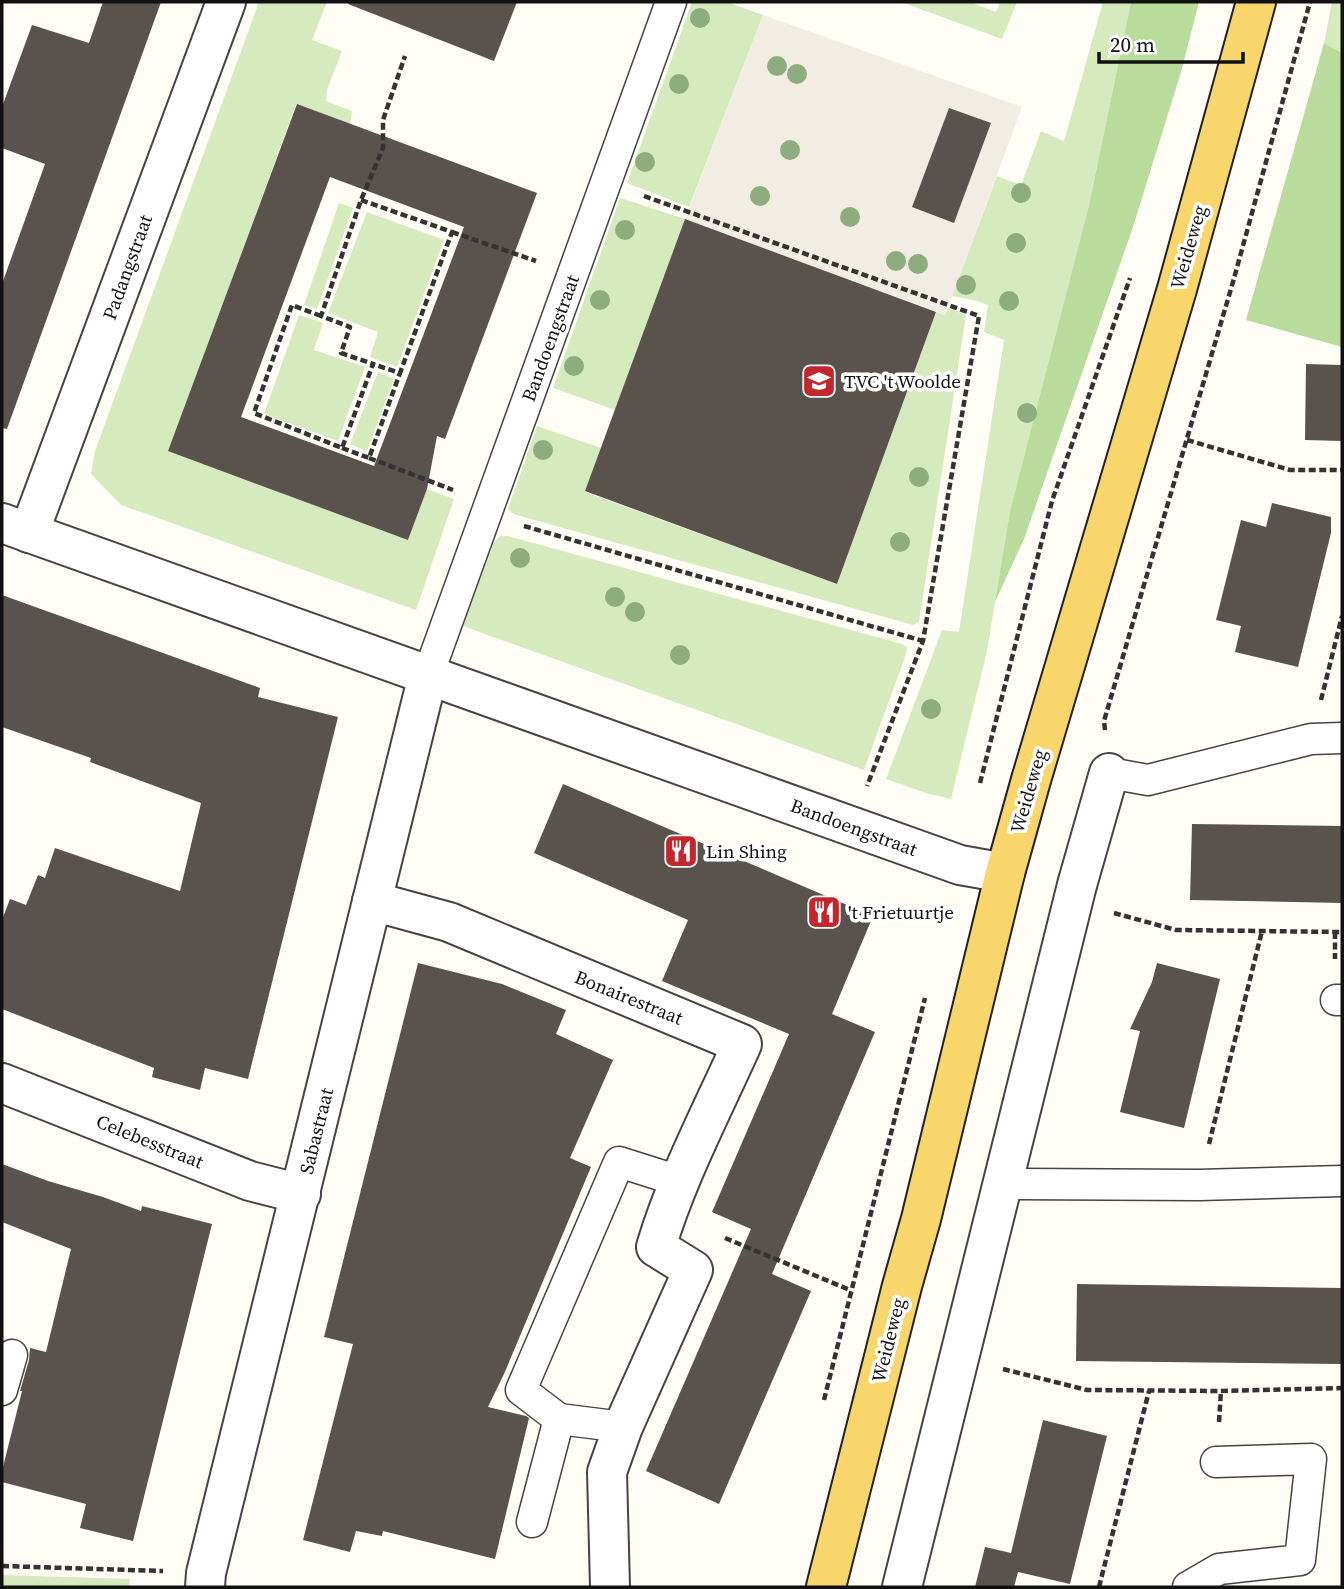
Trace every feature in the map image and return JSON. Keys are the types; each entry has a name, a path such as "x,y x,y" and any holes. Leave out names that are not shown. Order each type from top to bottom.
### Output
{"main road":[{"name":"Weideweg","path":"826,1587 1005,873 1177,289 1256,2"}],"street":[{"name":"Padangstraat","path":"15,528 226,2"},
{"name":"Bandoengstraat","path":"15,528 960,865 1005,873"},
{"name":"Sabastraat","path":"206,1580 428,675"},
{"path":"902,1587 1073,903 1109,773"},
{"name":"Bonairestraat","path":"372,901 449,922 743,1044 673,1197 656,1247 693,1270 623,1427 607,1472 610,1587"},
{"name":"Celebesstraat","path":"2,1083 250,1181 301,1194"}],"lane":[{"name":"Bandoengstraat","path":"428,675 671,2"},
{"path":"1109,773 1148,780 1311,739 1342,738"},
{"path":"623,1427 559,1419 520,1390 619,1162 673,1197"},
{"path":"1003,1184 1199,1185 1342,1181"},
{"path":"2,1390 12,1355"},
{"path":"532,1522 559,1419"},
{"path":"1188,1587 1219,1569 1300,1560 1311,1459 1216,1462"}],"path":[{"path":"1109,773 1104,721 1233,282 1310,2"},
{"path":"321,316 361,200 383,148 383,120 405,56"},
{"path":"606,182 979,316 923,641 851,826"},
{"path":"361,200 573,273"},
{"path":"369,458 452,232"},
{"path":"400,373 341,353 350,327 292,305 254,413 488,509 923,641"},
{"path":"342,448 373,364"},
{"path":"1187,440 1290,470 1342,470"},
{"path":"1311,739 1342,616"},
{"path":"1073,903 1176,930 1342,932"},
{"path":"1199,1185 1262,931"},
{"path":"673,1197 850,1290"},
{"path":"958,1357 1087,1390 1342,1388"},
{"path":"1099,1587 1149,1391"},
{"path":"2,1566 206,1580"}],"green space":[{"path":"259,2 327,2 312,40 342,51 327,90 326,101 352,111 350,124 296,104 208,344 261,364 246,405 192,387 188,398 408,540 427,489 454,499 416,610 121,505 91,474 95,451"},
{"path":"692,2 727,2 763,15 689,207 627,183"},
{"path":"901,2 970,2 996,12 1000,2 1017,2 1002,39"},
{"path":"1103,2 1131,2 1089,205 1010,511 987,651 951,799 886,779 942,630 959,632 1004,340 984,332 988,305 952,296 997,176 1021,185 1041,131 1064,141"},
{"path":"1131,2 1199,2 1181,72 1133,227 1024,539 995,602 1010,511 1089,205"},
{"path":"1332,2 1342,3 1342,53 1324,43"},
{"path":"1324,43 1342,53 1342,347 1246,320"},
{"path":"620,198 685,219 615,410 553,388"},
{"path":"339,203 353,208 317,309 304,305"},
{"path":"367,212 444,240 397,367 370,357 378,332 328,313"},
{"path":"948,308 966,315 919,622 913,625 520,516 508,509 537,426 601,448 585,492 837,584 936,312 945,315"},
{"path":"299,315 323,323 314,350 365,367 338,441 264,414"},
{"path":"378,372 394,379 367,451 350,444"},
{"path":"500,536 508,536 907,647 864,770 463,626 494,542"},
{"path":"2,1575 130,1579 129,1587 2,1587"}],"shaded area":[{"path":"763,15 1022,107 945,315 685,219"}],"building":[{"path":"103,2 161,2 7,429 2,428 2,284 45,164 2,148 2,107 32,25 89,43"},
{"path":"517,2 494,61 348,4"},
{"path":"297,104 537,193 445,439 437,436 427,489 408,540 168,451","holes":["330,177 464,227 374,466 241,417"]},
{"path":"949,108 991,123 954,223 912,207"},
{"path":"685,219 936,312 837,584 585,491"},
{"path":"1306,364 1342,365 1342,441 1305,440"},
{"path":"1272,503 1331,517 1331,533 1298,667 1235,652 1241,626 1216,620 1241,520 1266,527"},
{"path":"2,595 260,688 258,697 338,717 248,1079 205,1068 200,1090 152,1077 154,1068 2,1009 2,920 10,899 26,905 38,875 45,878 55,848 180,891 201,803 90,762 91,758 2,727"},
{"path":"563,784 873,916 832,1014 875,1032 772,1274 811,1291 719,1504 646,1471 751,1229 712,1212 789,1034 662,981 688,920 534,853"},
{"path":"1192,824 1342,826 1342,903 1190,900"},
{"path":"418,963 502,984 566,1010 556,1034 613,1060 570,1158 591,1167 488,1407 529,1418 495,1559 383,1531 382,1536 356,1531 350,1552 303,1540 353,1344 324,1337"},
{"path":"1157,963 1220,979 1184,1128 1120,1112 1140,1031 1130,1029 1152,982"},
{"path":"2,1164 141,1211 142,1206 212,1224 133,1541 80,1528 86,1504 2,1482 2,1471 30,1348 46,1352 71,1249 2,1222"},
{"path":"1077,1284 1342,1288 1342,1364 1076,1361"},
{"path":"1043,1420 1107,1436 1070,1584 1018,1572 1014,1587 975,1587 985,1547 1011,1553"}],"place":[{"name":"TVC 't Woolde","path":"819,381"},
{"name":"Lin Shing","path":"681,851"},
{"name":"'t Frietuurtje","path":"824,912"}]}
